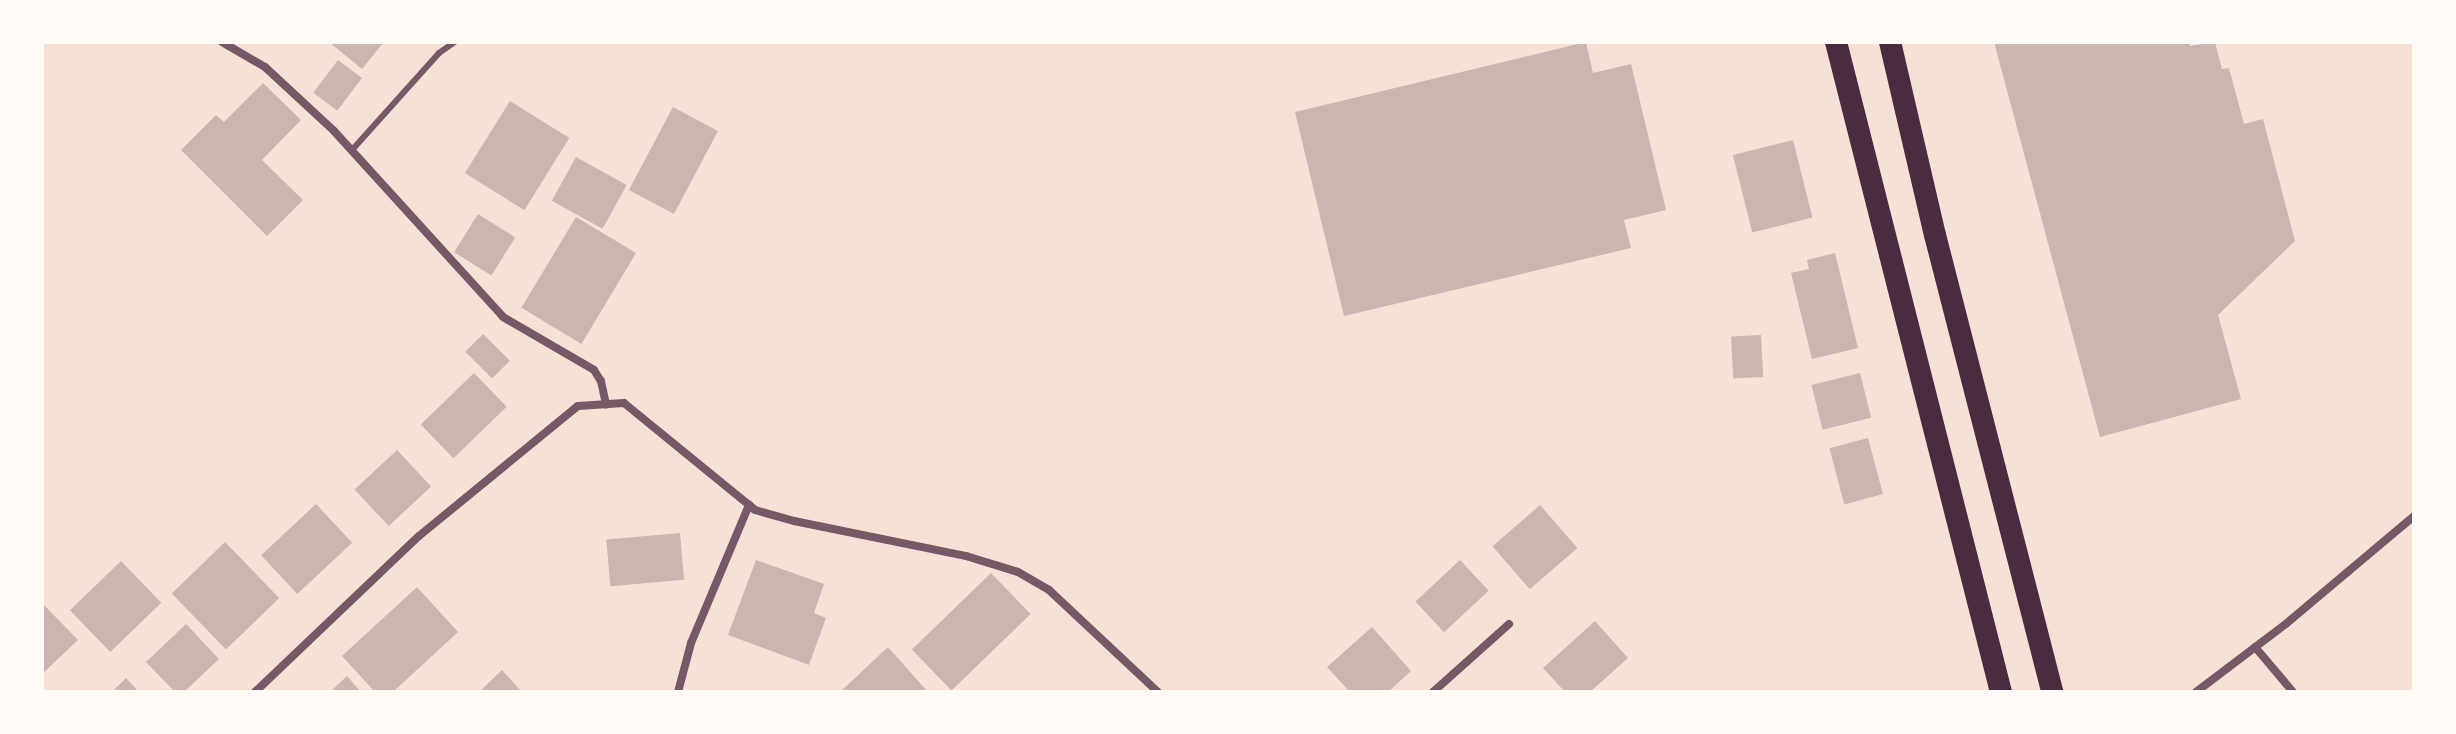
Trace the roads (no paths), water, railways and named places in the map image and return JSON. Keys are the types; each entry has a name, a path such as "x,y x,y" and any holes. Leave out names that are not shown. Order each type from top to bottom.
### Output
{"highway":[{"path":"1836,42 2001,692"},
{"path":"1890,42 2052,692"}],"street":[{"path":"222,42 265,67 352,150 503,317 594,370 601,381 606,404"},
{"path":"255,692 419,536 578,406 624,403 749,505 774,517 966,556 1018,572 1049,590 1158,692"},
{"path":"678,692 691,643 749,505"},
{"path":"2196,692 2414,516"},
{"path":"1433,692 1509,624"},
{"path":"2255,647 2293,692"}],"lane":[{"path":"352,150 439,53 455,42"}]}
